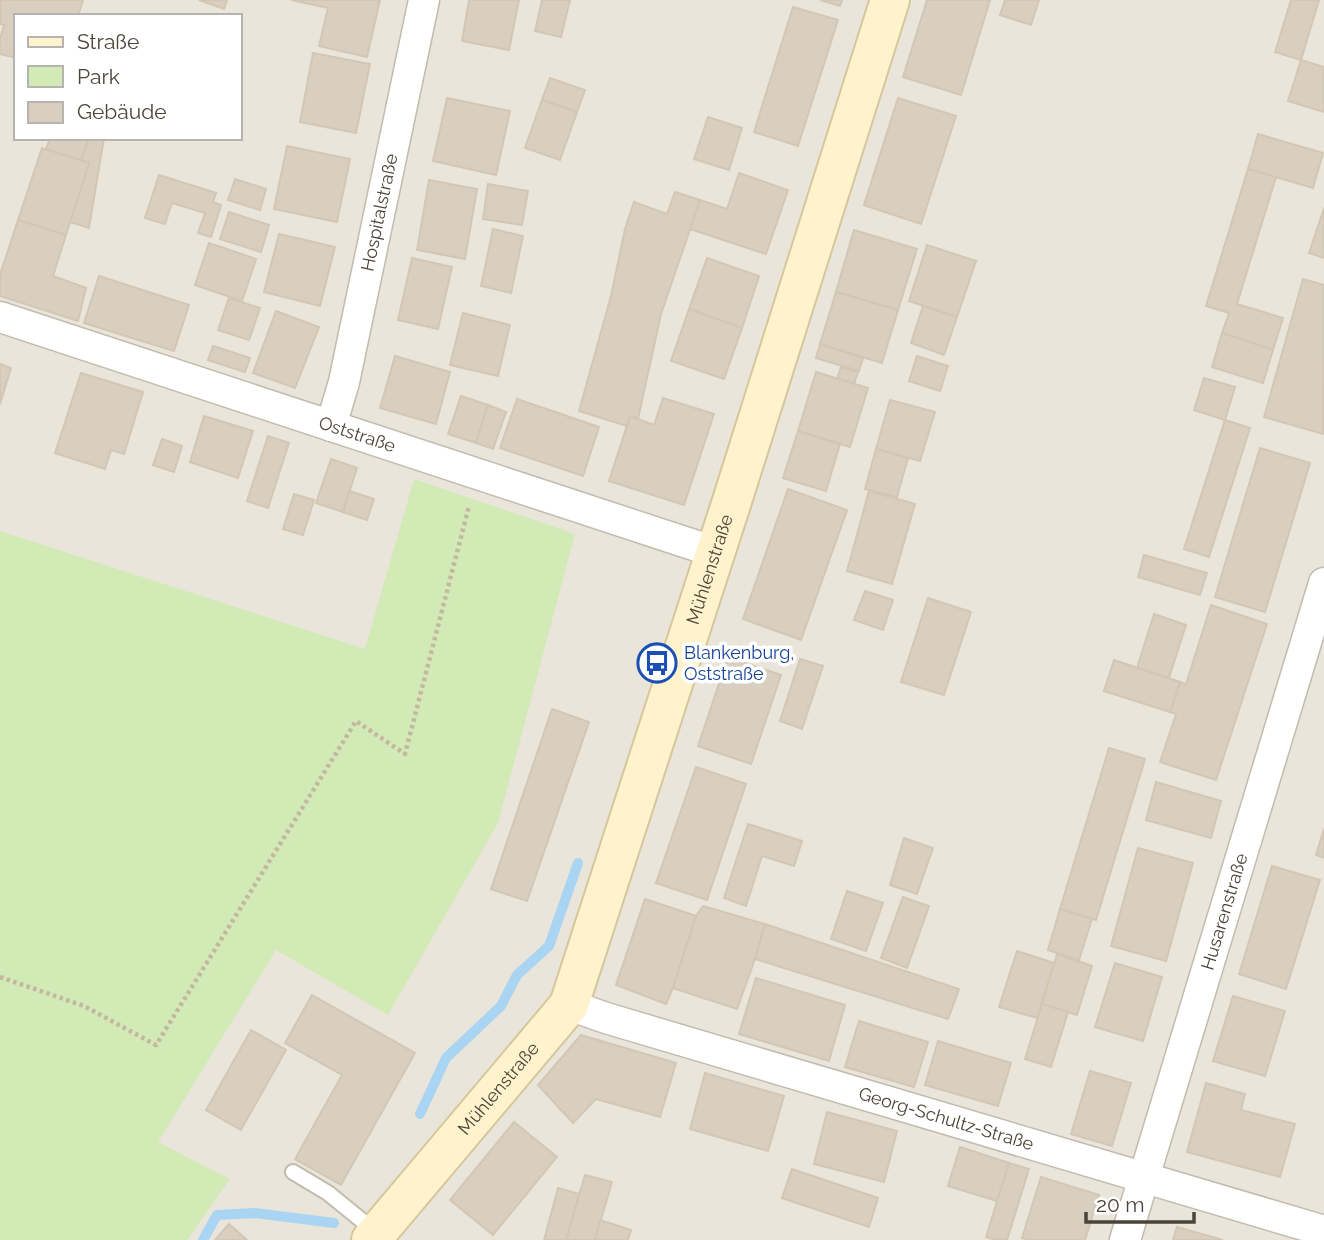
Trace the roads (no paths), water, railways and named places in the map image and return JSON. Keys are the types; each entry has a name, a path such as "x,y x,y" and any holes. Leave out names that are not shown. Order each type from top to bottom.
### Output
{"street":[{"name":"Hospitalstraße","path":"331,426 344,382 424,0"},
{"name":"Mühlenstraße","path":"374,1236 569,1004 890,0"},
{"name":"Oststraße","path":"0,317 715,552"},
{"name":"Husarenstraße","path":"1125,1240 1324,583"},
{"name":"Georg-Schultz-Straße","path":"569,1004 606,1018 1324,1231"}],"lane":[{"path":"293,1172 328,1193 374,1236"}],"waterway":[{"path":"420,1114 446,1058 501,1006 517,975 549,946 578,863"},
{"path":"203,1240 217,1215 255,1213 334,1223"}],"place":[{"name":"Blankenburg, Oststraße","path":"657,663"}]}
